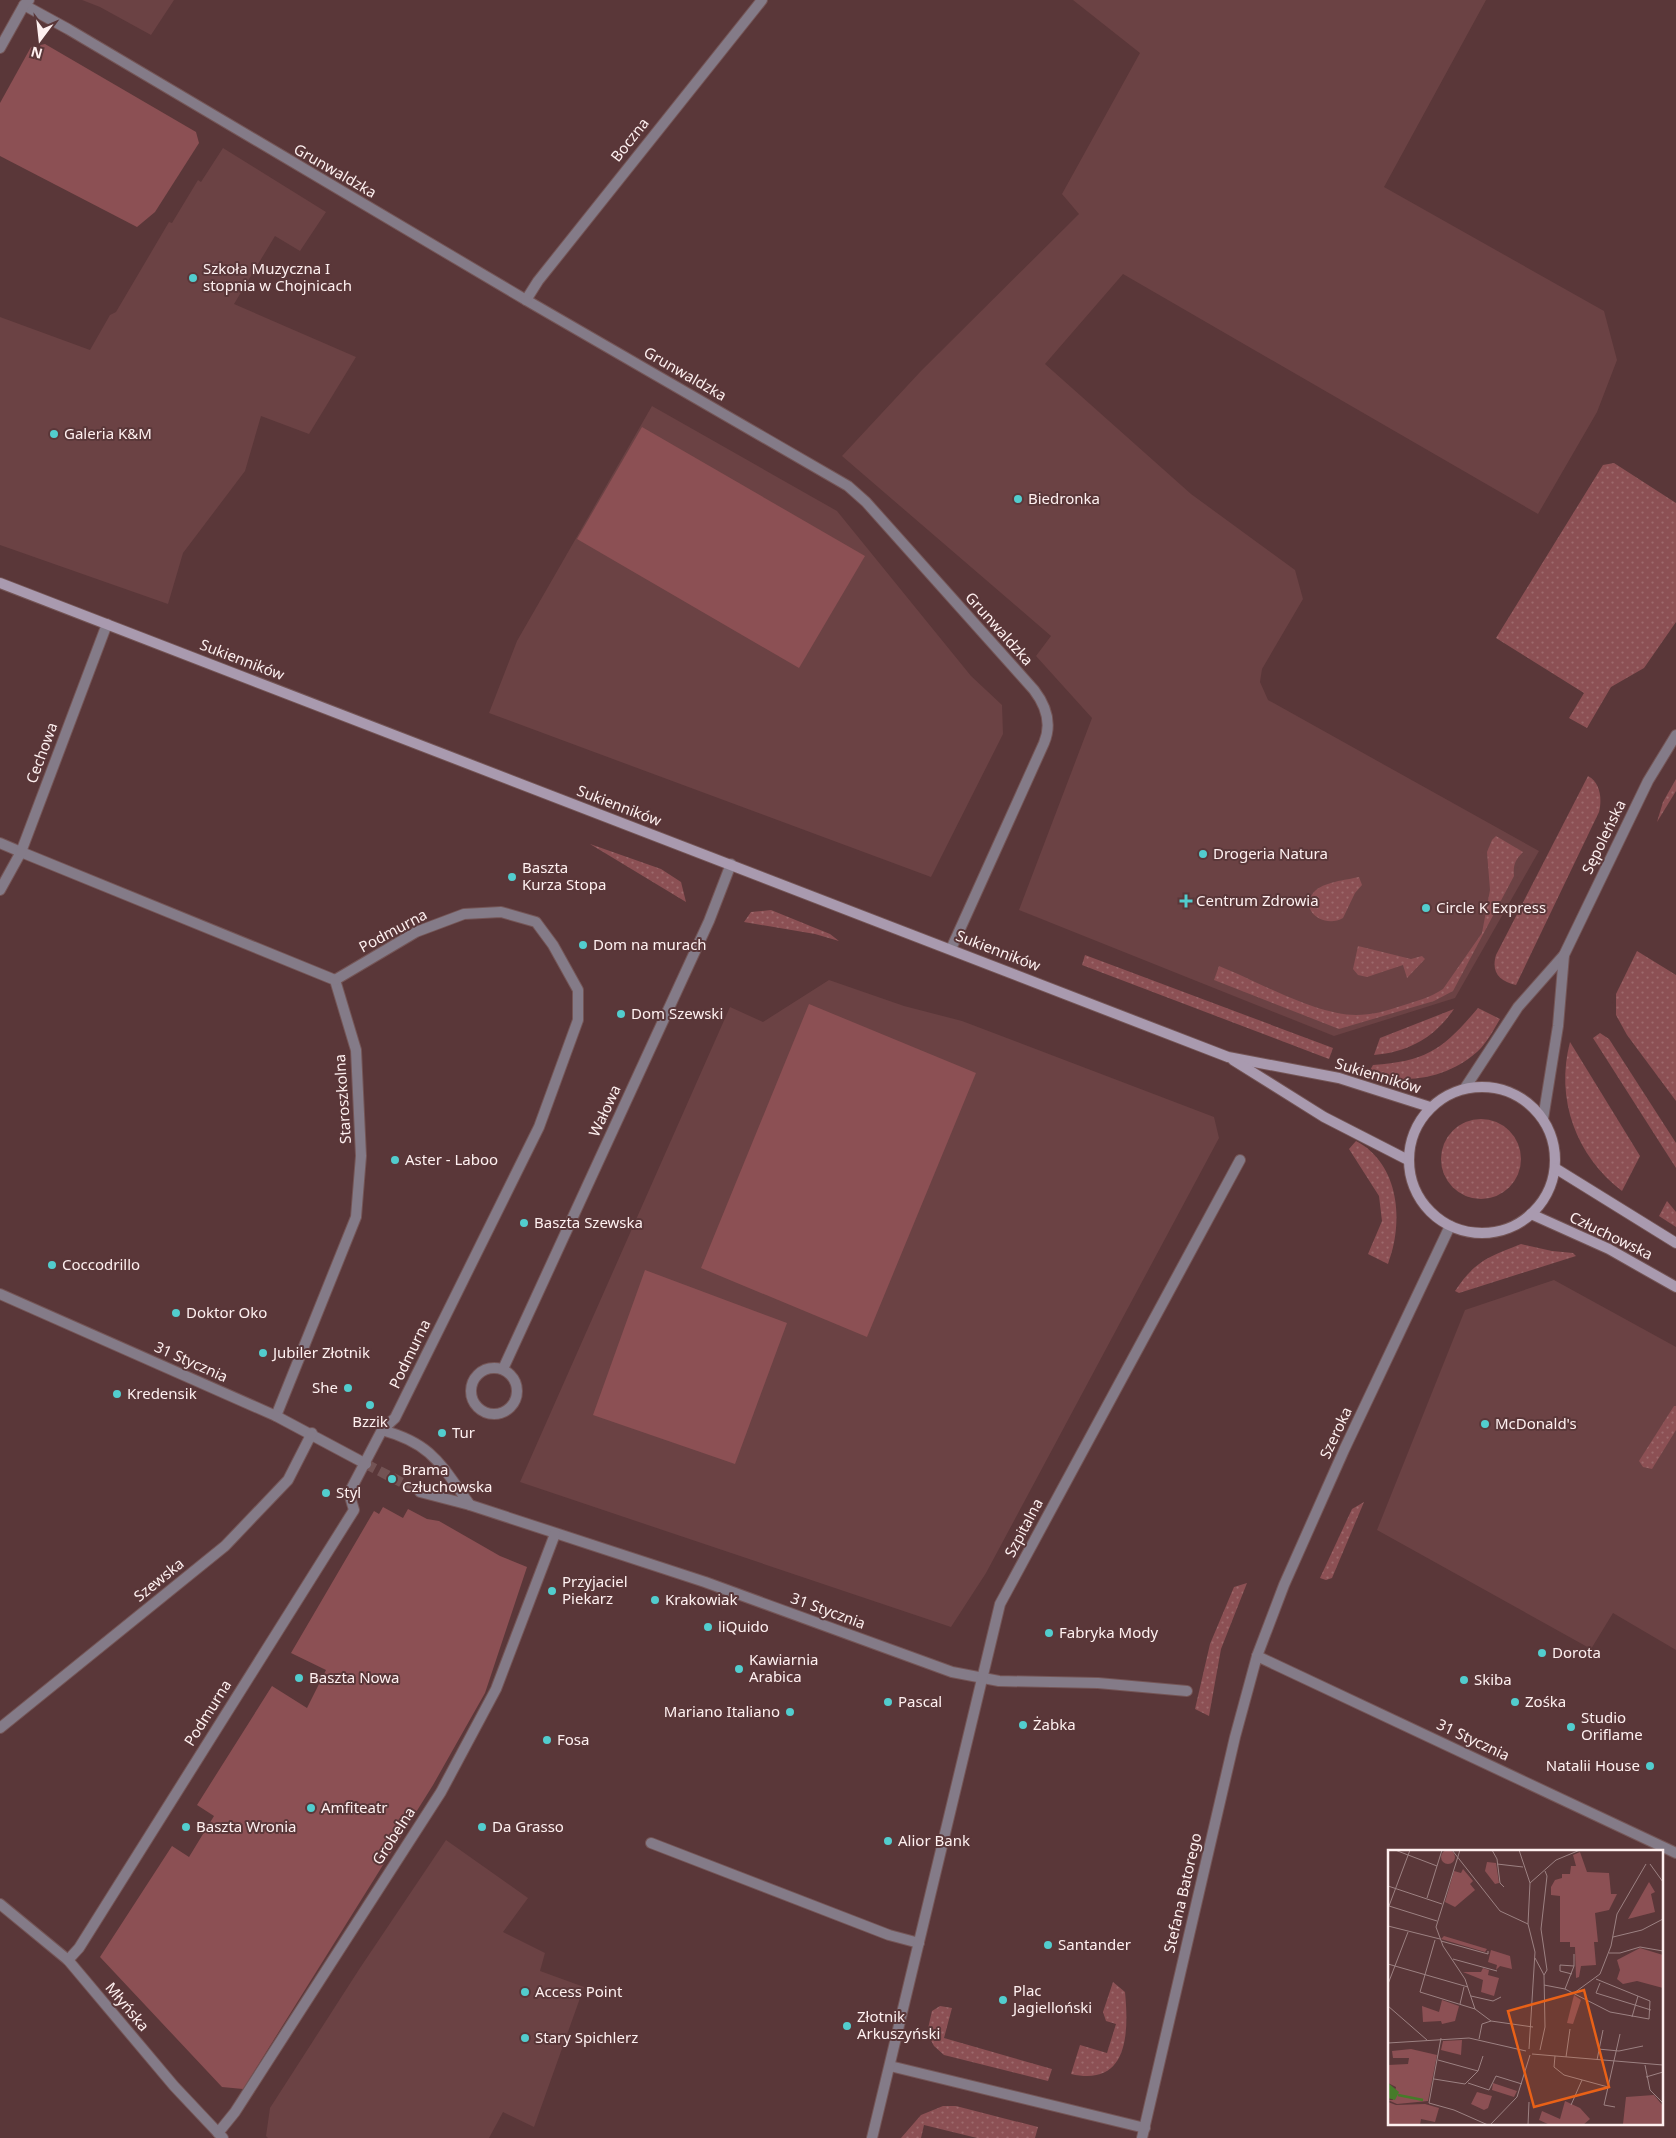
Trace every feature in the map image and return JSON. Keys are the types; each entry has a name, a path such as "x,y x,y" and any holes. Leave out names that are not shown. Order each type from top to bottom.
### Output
{"main road":[{"name":"Sukienników","path":"0,583 1228,1057 1339,1078 1430,1107"},
{"name":"Sukienników","path":"1228,1057 1324,1117 1408,1160"},
{"path":"1487,1087 1509,1092 1528,1103 1543,1119 1553,1143 1555,1168 1551,1185 1542,1201 1531,1214 1513,1226 1492,1233 1470,1232 1450,1226 1433,1215 1419,1199 1411,1180 1408,1160 1411,1140 1418,1123 1430,1107 1446,1095 1465,1088 1487,1087"},
{"name":"Człuchowska","path":"1555,1168 1676,1243"},
{"name":"Człuchowska","path":"1531,1214 1609,1249 1676,1287"}],"street":[{"name":"Boczna","path":"526,300 581,226 762,0"},
{"name":"Grunwaldzka","path":"26,3 526,300 848,486 866,502 1043,702 1049,732 951,949"},
{"path":"0,48 26,3"},
{"name":"Cechowa","path":"0,890 22,852 107,624"},
{"name":"Sępoleńska","path":"1465,1088 1518,1007 1564,955 1648,781 1676,735"},
{"path":"0,843 335,980"},
{"name":"Wałowa","path":"502,1369 708,921 731,864"},
{"name":"Podmurna","path":"68,1960 79,1948 354,1510 350,1493 382,1430 395,1418 539,1127 578,1020 578,990 553,945 536,922 501,912 464,914 416,932 335,980"},
{"name":"Sępoleńska","path":"1543,1119 1558,1026 1564,955"},
{"name":"Staroszkolna","path":"276,1416 356,1217 361,1156 356,1050 335,980"},
{"name":"Szpitalna","path":"919,1943 1000,1604 1240,1160"},
{"name":"Szeroka","path":"1257,1656 1284,1586 1344,1450 1450,1226"},
{"name":"31 Stycznia","path":"0,1294 276,1416 312,1433 365,1463"},
{"path":"488,1369 502,1369 515,1380 517,1388 514,1404 502,1414 486,1414 479,1410 471,1398 472,1383 476,1376 488,1369"},
{"path":"382,1430 406,1436 426,1449 440,1462 470,1505"},
{"name":"Szewska","path":"0,1728 225,1546 288,1480 312,1433"},
{"name":"31 Stycznia","path":"420,1492 470,1505 705,1582 941,1669 999,1681 1098,1683 1187,1691"},
{"name":"Grobelna","path":"217,2136 235,2112 441,1792 496,1689 556,1534"},
{"name":"31 Stycznia","path":"1257,1656 1676,1853"},
{"name":"Stefana Batorego","path":"1143,2133 1234,1736 1257,1656"},
{"path":"651,1843 889,1934 919,1943 872,2138"},
{"name":"Młyńska","path":"0,1904 68,1960 217,2136"},
{"path":"890,2066 1143,2133"}],"shaded area":[{"path":"82,0 174,0 151,35 100,7"},
{"path":"1073,0 1486,0 1384,187 1604,311 1617,360 1597,412 1538,514 1123,274 1045,364 1191,494 1295,570 1303,599 1262,669 1260,682 1268,700 1539,851 1455,998 1334,1036 1019,910 1092,718 1036,656 1051,636 842,456 921,371 1079,214 1062,194 1140,53"},
{"path":"45,44 196,132 199,143 155,212 137,227 0,156 0,103 31,47"},
{"path":"223,148 326,212 300,251 275,236 234,304 356,357 309,434 261,416 245,471 183,553 168,604 0,545 0,317 90,350 110,315 116,312 169,222 172,223 198,180 201,182"},
{"path":"652,406 837,511 971,676 1002,705 1003,734 931,877 489,713 517,641"},
{"path":"642,427 865,556 799,668 577,539"},
{"path":"1614,463 1676,503 1676,622 1644,668 1611,687 1587,728 1569,718 1584,693 1496,638 1603,465"},
{"path":"1588,776 1596,783 1600,792 1599,812 1516,985 1510,983 1501,978 1496,971 1496,955"},
{"path":"1676,779 1676,791 1657,822 1663,802"},
{"path":"1496,836 1523,852 1515,863 1514,876 1453,991 1434,1001 1339,1029 1214,980 1219,966 1287,996 1340,1014 1356,1015 1384,1011 1433,995 1443,989 1482,933 1490,890 1487,852 1492,840"},
{"path":"590,844 661,869 681,882 686,902"},
{"path":"1359,877 1362,885 1355,893 1343,918 1336,921 1328,921 1315,916 1311,911 1310,899 1318,889 1335,882"},
{"path":"771,910 830,934 839,941 815,934 744,922 751,912"},
{"path":"1358,946 1411,959 1422,956 1425,959 1407,978 1403,965 1367,977 1358,975 1353,969"},
{"path":"1637,951 1676,975 1676,1101 1627,1035 1616,1015 1616,994"},
{"path":"1085,955 1333,1048 1329,1059 1082,965"},
{"path":"829,980 904,1006 962,1021 1214,1117 1219,1138 986,1573 951,1627 520,1482 730,1007 763,1022"},
{"path":"809,1004 976,1073 867,1337 701,1268"},
{"path":"1478,1008 1500,1019 1481,1048 1457,1066 1443,1072 1413,1079 1398,1079 1369,1072 1373,1065 1408,1060 1433,1050 1455,1034"},
{"path":"1454,1009 1447,1019 1430,1035 1410,1047 1374,1055 1380,1038"},
{"path":"1600,1033 1609,1039 1676,1143 1676,1168 1593,1038"},
{"path":"1570,1042 1640,1156 1622,1191 1592,1161 1581,1144 1573,1125 1565,1084"},
{"path":"1481,1119 1496,1122 1509,1131 1518,1144 1521,1159 1518,1174 1509,1187 1496,1196 1481,1199 1466,1196 1453,1187 1444,1174 1441,1159 1444,1144 1453,1131 1466,1122"},
{"path":"1356,1141 1371,1151 1382,1164 1390,1179 1395,1196 1397,1213 1396,1231 1388,1264 1368,1254 1382,1221 1379,1196 1349,1149"},
{"path":"1667,1201 1676,1212 1676,1227 1659,1216"},
{"path":"1521,1244 1552,1251 1573,1253 1576,1256 1459,1293 1455,1291 1469,1273 1483,1261"},
{"path":"645,1270 787,1323 735,1464 593,1415"},
{"path":"1554,1280 1676,1347 1676,1650 1613,1613 1591,1649 1377,1530 1465,1310"},
{"path":"1674,1406 1676,1406 1676,1430 1652,1469 1643,1467 1639,1461"},
{"path":"1364,1502 1332,1578 1326,1580 1320,1578 1352,1509"},
{"path":"383,1507 403,1518 408,1509 427,1519 439,1521 500,1556 527,1567 485,1693 433,1785 243,2089 222,2087 100,1957 172,1846 189,1857 214,1816 197,1805 272,1686 307,1708 326,1670 291,1653 374,1511 379,1514"},
{"path":"1247,1583 1221,1649 1209,1716 1195,1709 1210,1644 1234,1587"},
{"path":"446,1840 528,1898 503,1932 545,1953 540,1971 584,1987 534,2127 503,2112 489,2138 268,2138 266,2136 270,2108 360,1968"},
{"path":"1113,1982 1125,1992 1125,2040 1121,2054 1114,2065 1104,2073 1090,2076 1071,2074 1080,2045 1107,2053 1116,2024 1106,2021 1103,2012"},
{"path":"940,2006 952,2008 944,2038 1052,2069 1048,2081 944,2055 934,2046 927,2033 932,2011"},
{"path":"943,2106 956,2106 1038,2127 1035,2138 977,2138 924,2125 921,2138 901,2138 921,2115"}],"tunnel":[{"path":"366,1464 420,1492"}],"place":[{"name":"Szkoła Muzyczna I stopnia w Chojnicach","path":"193,278"},
{"name":"Galeria K&M","path":"54,434"},
{"name":"Biedronka","path":"1018,499"},
{"name":"Drogeria Natura","path":"1203,854"},
{"name":"Baszta Kurza Stopa","path":"512,877"},
{"name":"Centrum Zdrowia","path":"1186,901"},
{"name":"Circle K Express","path":"1426,908"},
{"name":"Dom na murach","path":"583,945"},
{"name":"Dom Szewski","path":"621,1014"},
{"name":"Aster - Laboo","path":"395,1160"},
{"name":"Baszta Szewska","path":"524,1223"},
{"name":"Coccodrillo","path":"52,1265"},
{"name":"Doktor Oko","path":"176,1313"},
{"name":"Jubiler Złotnik","path":"263,1353"},
{"name":"She","path":"348,1388"},
{"name":"Kredensik","path":"117,1394"},
{"name":"Bzzik","path":"370,1405"},
{"name":"McDonald's","path":"1485,1424"},
{"name":"Tur","path":"442,1433"},
{"name":"Brama Człuchowska","path":"392,1479"},
{"name":"Styl","path":"326,1493"},
{"name":"Przyjaciel Piekarz","path":"552,1591"},
{"name":"Krakowiak","path":"655,1600"},
{"name":"liQuido","path":"708,1627"},
{"name":"Fabryka Mody","path":"1049,1633"},
{"name":"Dorota","path":"1542,1653"},
{"name":"Kawiarnia Arabica","path":"739,1669"},
{"name":"Baszta Nowa","path":"299,1678"},
{"name":"Skiba","path":"1464,1680"},
{"name":"Pascal","path":"888,1702"},
{"name":"Zośka","path":"1515,1702"},
{"name":"Mariano Italiano","path":"790,1712"},
{"name":"Żabka","path":"1023,1725"},
{"name":"Studio Oriflame","path":"1571,1727"},
{"name":"Fosa","path":"547,1740"},
{"name":"Natalii House","path":"1650,1766"},
{"name":"Amfiteatr","path":"311,1808"},
{"name":"Baszta Wronia","path":"186,1827"},
{"name":"Da Grasso","path":"482,1827"},
{"name":"Alior Bank","path":"888,1841"},
{"name":"Santander","path":"1048,1945"},
{"name":"Access Point","path":"525,1992"},
{"name":"Plac Jagielloński","path":"1003,2000"},
{"name":"Złotnik Arkuszyński","path":"847,2026"},
{"name":"Stary Spichlerz","path":"525,2038"}]}
